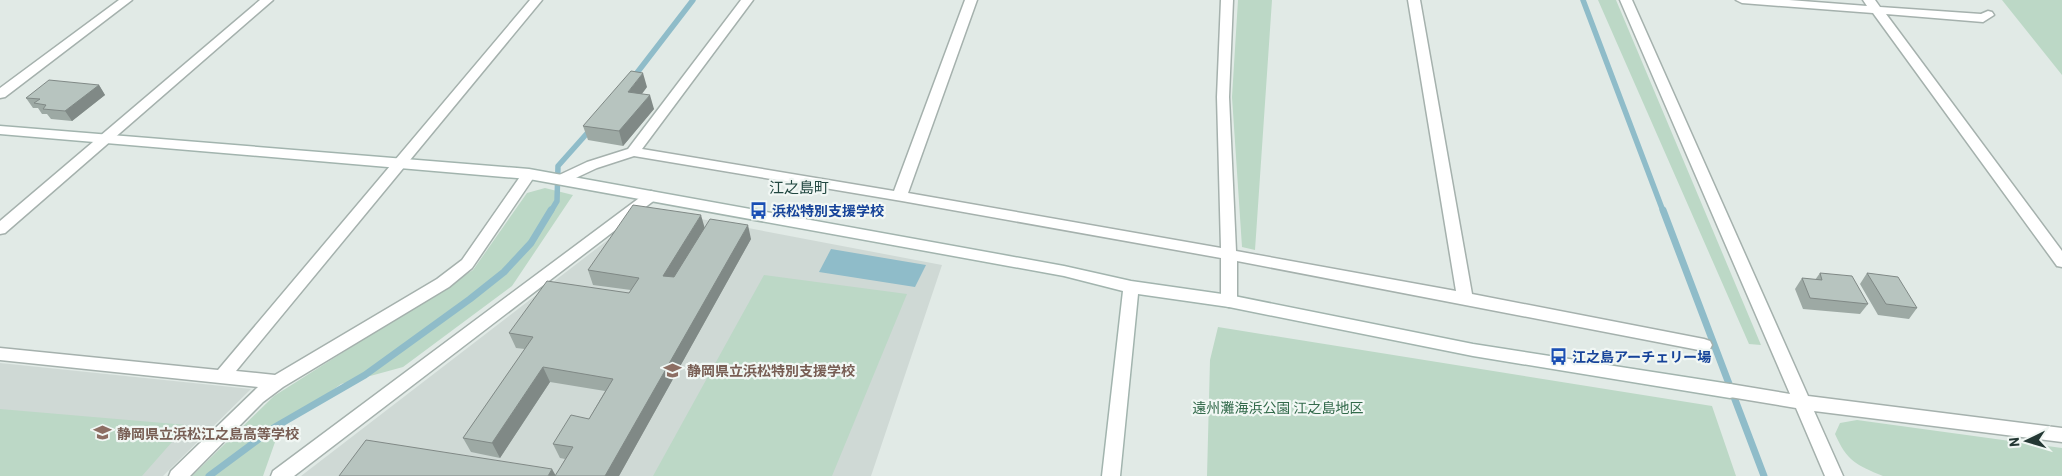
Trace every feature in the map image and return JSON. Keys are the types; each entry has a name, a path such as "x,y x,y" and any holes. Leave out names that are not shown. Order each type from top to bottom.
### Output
{"street":[{"path":"0,94 126,0"},
{"path":"0,229 267,0"},
{"path":"222,377 536,0"},
{"path":"633,152 747,0"},
{"path":"900,195 971,0"},
{"path":"1227,0 1223,97 1229,300"},
{"path":"1414,0 1465,297"},
{"path":"1626,0 1834,476"},
{"path":"1742,0 1873,5 1983,18 1988,15"},
{"path":"1873,5 2062,262"},
{"path":"0,130 529,174 1064,271 1131,288 1229,300 1473,350 1802,403 2062,436"},
{"path":"560,180 592,164 633,152 900,195 1229,253 1465,297 1704,345"},
{"path":"178,476 257,397 277,382 443,283 467,264 529,174"},
{"path":"280,476 651,196"},
{"path":"1111,476 1131,288"},
{"path":"0,354 277,382"}],"shaded area":[{"name":"静岡県立浜松特別支援学校","path":"648,209 942,265 871,476 301,476"},
{"name":"静岡県立浜松江之島高等学校","path":"0,363 251,389 163,476 0,476"}],"green space":[{"path":"1238,0 1272,0 1255,250 1242,247 1232,97"},
{"path":"1598,0 1616,0 1761,345 1749,344"},
{"path":"2002,0 2062,0 2062,75"},
{"path":"545,188 573,195 512,286 403,367 341,384 280,428 263,476 192,476 274,396 473,270 527,193"},
{"path":"764,275 907,294 832,476 653,476"},
{"name":"遠州灘海浜公園 江之島地区","path":"1218,327 1712,406 1736,476 1207,476 1210,360"},
{"path":"0,409 187,425 142,476 0,476"},
{"path":"1857,420 2062,448 2062,476 1883,476 1853,461 1839,443 1835,434 1840,423"}],"water":[{"path":"831,249 926,265 915,287 819,272"}],"building":[{"path":"631,71 643,73 628,92 650,95 619,131 583,126"},
{"path":"49,80 99,85 65,111 43,109 46,105 34,103 40,99 26,98"},
{"path":"633,205 701,215 663,276 674,277 710,219 748,225 605,476 555,476 573,447 553,444 571,415 589,419 613,379 543,367 492,443 463,438 533,337 509,333 547,281 629,293 639,278 588,270"},
{"path":"1820,273 1852,276 1868,304 1810,298 1802,278 1822,280"},
{"path":"1867,273 1898,277 1917,308 1886,304"},
{"path":"366,440 552,469 548,476 339,476"}],"waterway":[{"path":"633,78 693,0"},
{"path":"1583,0 1663,211"},
{"path":"551,211 557,201 558,166 590,130"},
{"path":"209,476 275,427 365,375 470,299 504,272 531,243 551,210"},
{"path":"1663,210 1764,476"}],"place":[{"name":"浜松特別支援学校","path":"758,210"},
{"name":"江之島アーチェリー場","path":"1558,356"},
{"name":"静岡県立浜松特別支援学校","path":"673,370"},
{"name":"静岡県立浜松江之島高等学校","path":"103,433"}],"district":[{"name":"江之島町","path":"799,187"}]}
